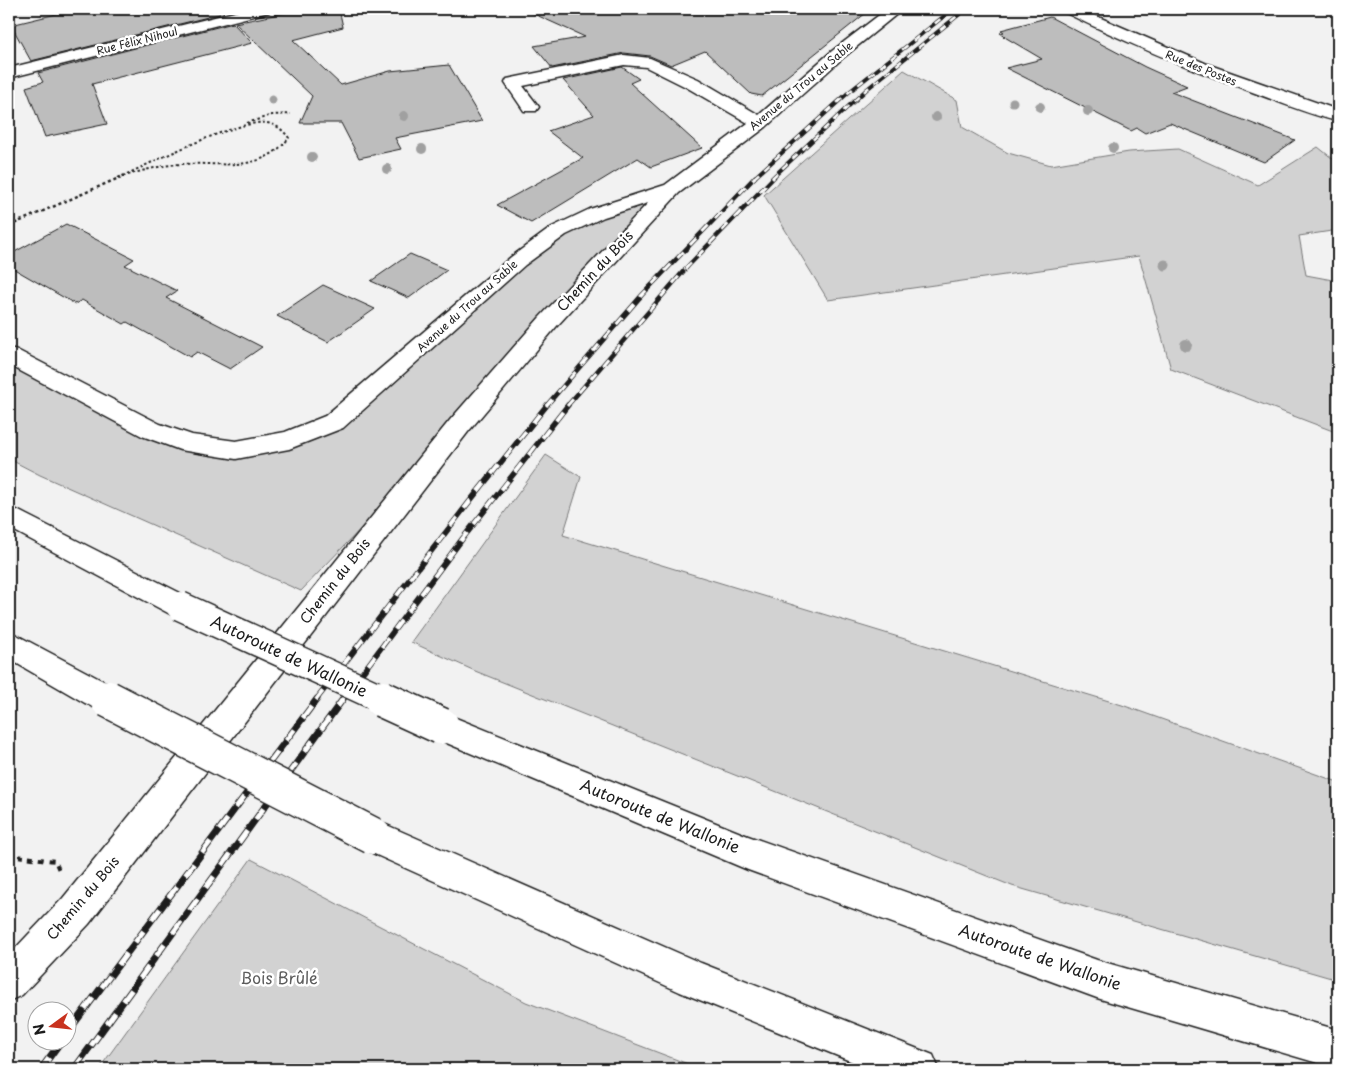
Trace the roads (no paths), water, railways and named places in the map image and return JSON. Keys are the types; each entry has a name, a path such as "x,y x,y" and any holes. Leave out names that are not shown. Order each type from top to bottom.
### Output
{"main road":[{"name":"Rue Félix Nihoul","path":"9,73 264,9"},
{"name":"Avenue du Trou au Sable","path":"9,355 151,430 189,444 236,450 289,440 334,422 380,384 518,261 560,231 597,213 672,189 760,123 844,49 896,9"},
{"name":"Rue des Postes","path":"1069,9 1176,58 1246,85 1338,116"},
{"path":"530,107 513,82 624,60 650,63 692,83 760,123"},
{"name":"Chemin du Bois","path":"9,982 76,911 459,426 548,322 672,189"},
{"name":"Autoroute de Wallonie","path":"9,516 180,606 441,726 748,852 1097,979 1338,1050"},
{"path":"9,644 96,693 373,836 693,979 919,1069"}],"railway":[{"path":"754,178 849,92 953,9"},
{"path":"772,178 867,89 966,9"},
{"path":"567,406 688,266 774,177"},
{"path":"546,406 642,295 754,178"},
{"path":"316,700 547,405"},
{"path":"342,700 463,538 568,405"},
{"path":"78,1019 317,699"},
{"path":"74,1069 343,699"},
{"path":"41,1069 55,1050"}],"park label":[{"name":"Bois Brûlé","path":"279,978"}]}
